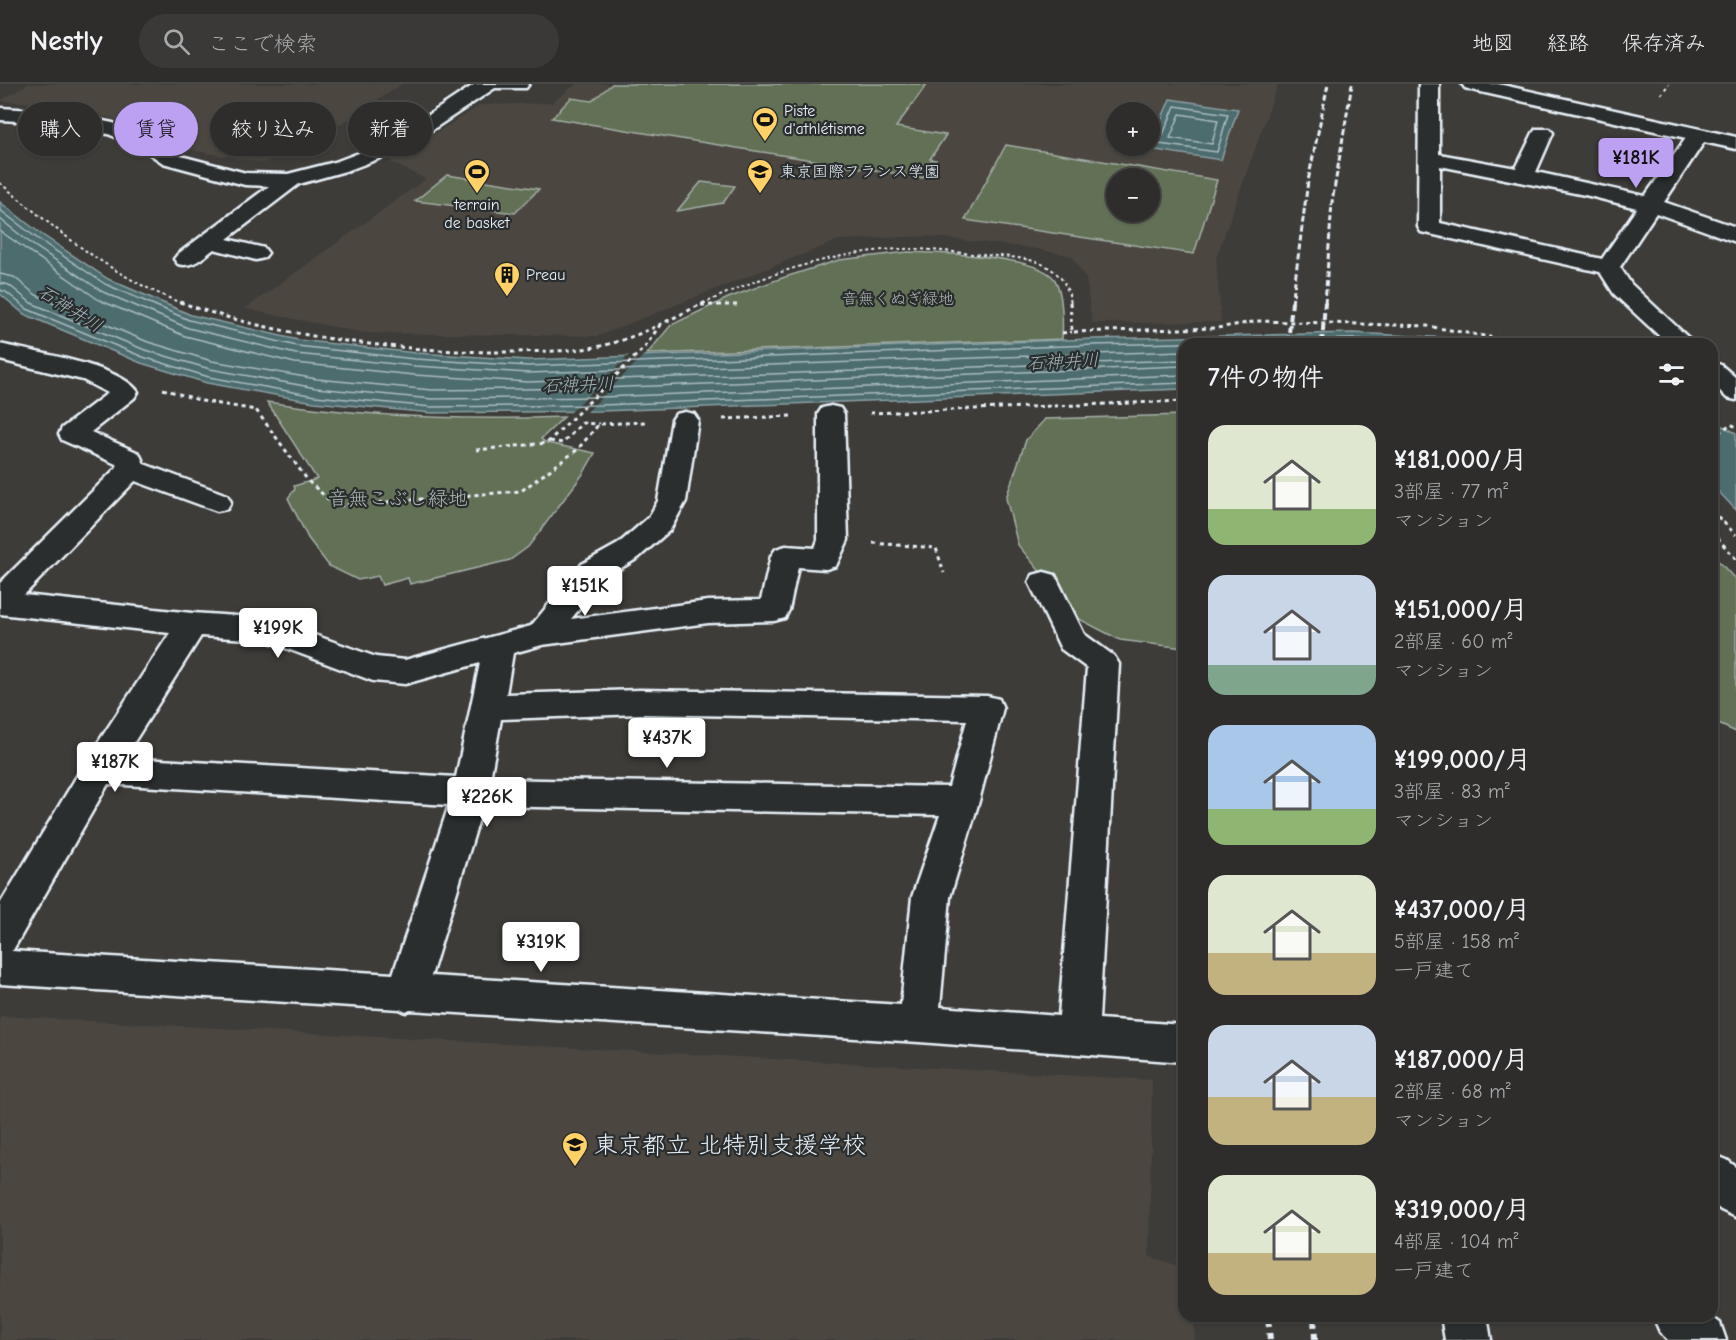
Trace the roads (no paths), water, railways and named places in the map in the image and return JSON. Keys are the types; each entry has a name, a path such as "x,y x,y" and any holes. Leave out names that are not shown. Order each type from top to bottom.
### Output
{"street":[{"path":"0,114 52,117 113,129 145,142 170,159 245,179 292,179 342,166 395,146 488,84"},
{"path":"501,84 519,84"},
{"path":"1429,84 1429,227 1608,267 1623,289 1676,338"},
{"path":"1472,84 1736,143"},
{"path":"1575,106 1596,93"},
{"path":"1524,177 1543,133"},
{"path":"1608,267 1699,134"},
{"path":"1429,158 1649,205 1736,235"},
{"path":"186,259 292,179"},
{"path":"210,241 256,253"},
{"path":"0,352 92,374 124,392 72,434 129,459 131,470"},
{"path":"1718,376 1736,392"},
{"path":"0,602 192,624 267,629 373,669 405,672 542,634 708,612 774,610 786,556 825,559 833,540 831,414"},
{"path":"542,634 593,572 628,551 660,523 672,501 685,420"},
{"path":"131,470 217,502"},
{"path":"0,602 131,470"},
{"path":"1044,582 1072,641 1102,664 1103,686 1078,1035"},
{"path":"0,938 98,770 192,624"},
{"path":"406,994 470,792 499,645"},
{"path":"488,707 640,702 987,708 962,801 931,897 919,1024"},
{"path":"98,770 470,792 962,801"},
{"path":"0,967 406,994 919,1024 1178,1043"},
{"path":"1718,1180 1736,1196"},
{"path":"1465,1322 1468,1340"},
{"path":"1682,1322 1702,1340"}],"water":[{"path":"1170,99 1238,109 1221,160 1160,151 1160,123"},
{"name":"石神井川","path":"0,202 41,234 108,279 191,315 298,340 416,353 528,360 1093,339 1353,333 1451,338 1178,338 1178,389 601,411 432,413 314,402 207,383 141,363 24,314 0,294"},
{"path":"1718,423 1736,433 1736,510 1719,492"}],"railway":[{"path":"1292,304 1308,181 1328,84"},
{"path":"1325,304 1332,202 1352,84"},
{"path":"1289,338 1292,302"},
{"path":"1322,338 1325,302"},
{"path":"1268,1322 1270,1340"},
{"path":"1314,1322 1315,1340"}],"place":[{"name":"Piste d'athlétisme","path":"765,143"},
{"name":"terrain de basket","path":"477,195"},
{"name":"東京国際フランス学園","path":"760,195"},
{"name":"Preau","path":"507,298"},
{"name":"東京都立 北特別支援学校","path":"575,1168"}],"park label":[{"name":"音無くぬぎ緑地","path":"898,299"},
{"name":"音無こぶし緑地","path":"398,498"}]}
